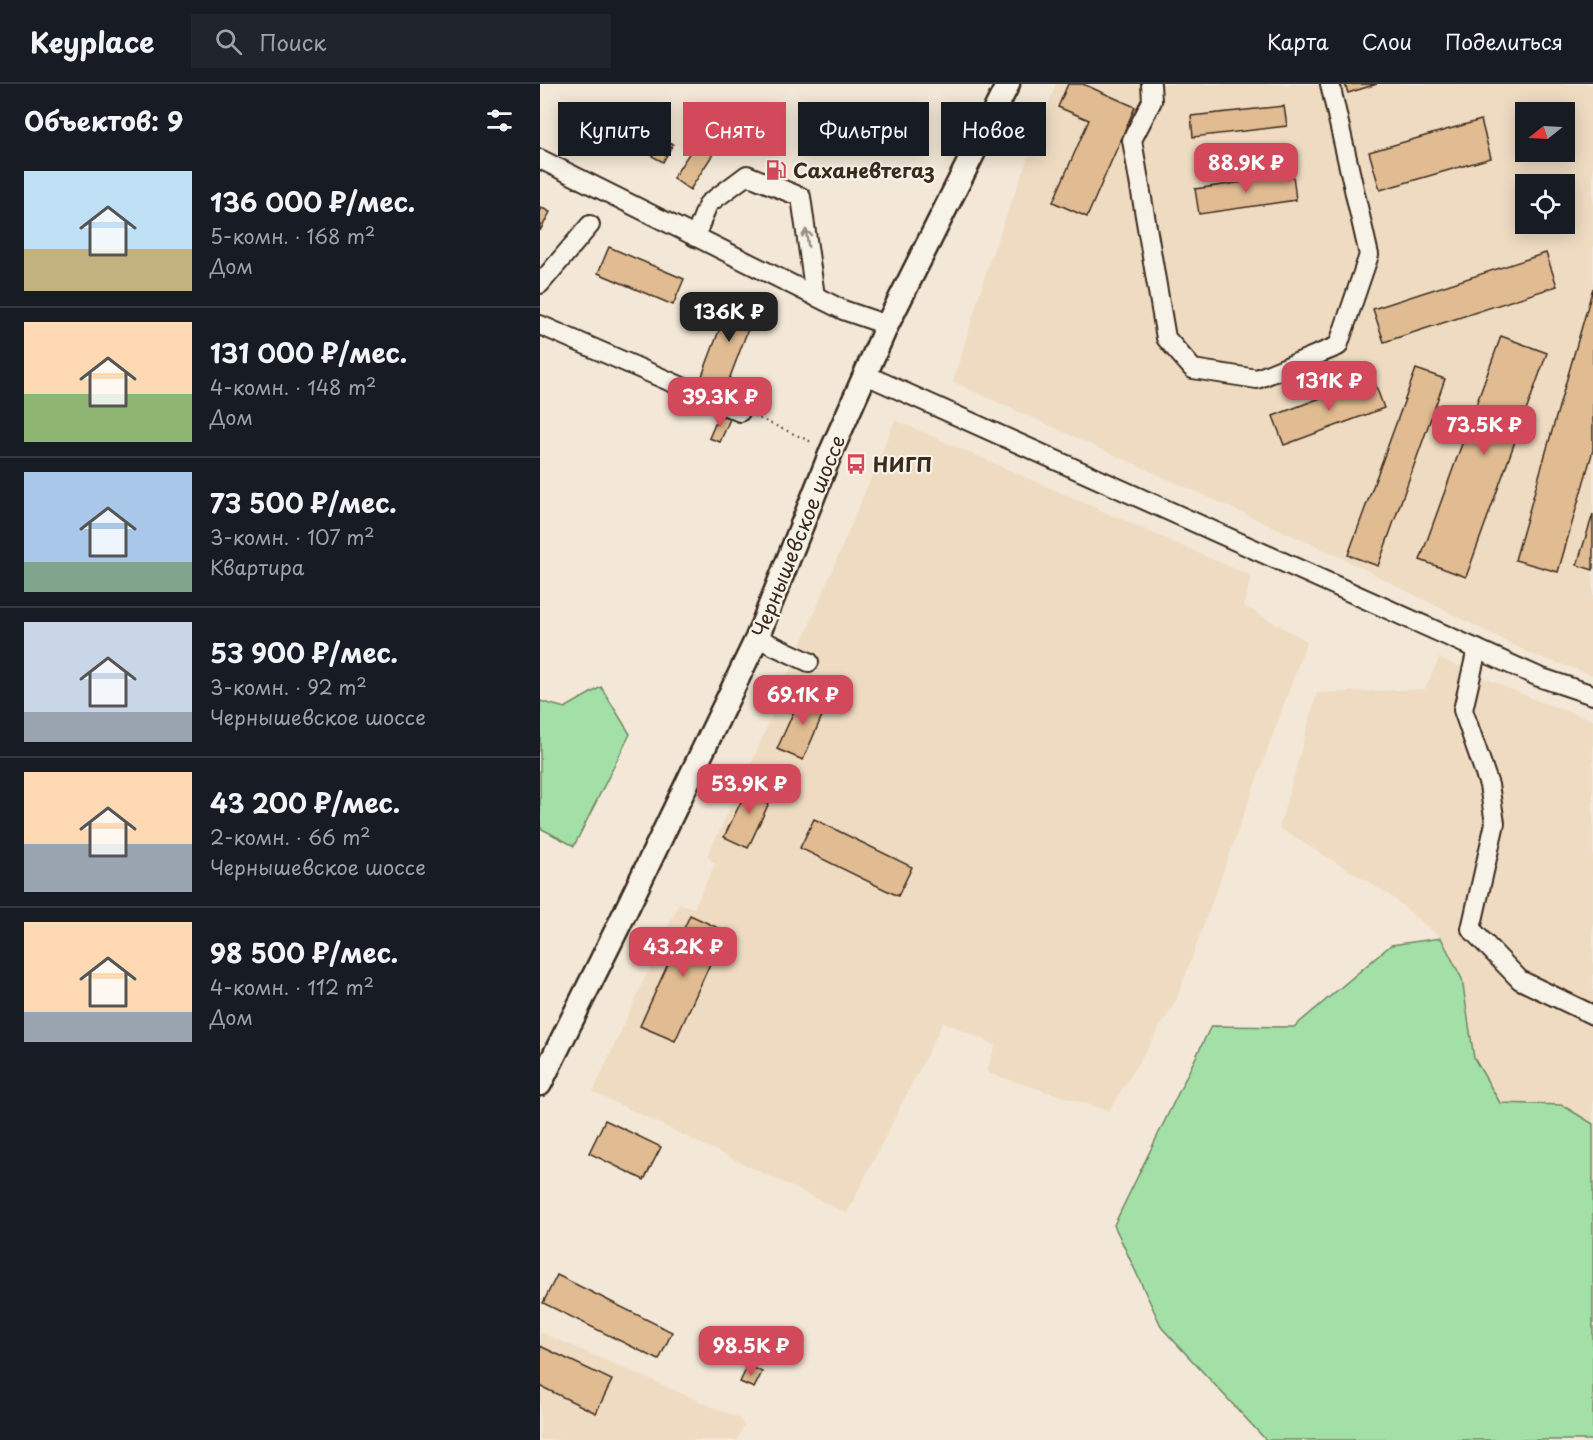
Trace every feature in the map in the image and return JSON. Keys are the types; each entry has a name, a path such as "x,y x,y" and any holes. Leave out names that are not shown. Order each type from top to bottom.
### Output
{"main road":[{"name":"Чернышевское шоссе","path":"540,1084 757,638 831,452 887,325 1008,84"}],"street":[{"path":"1151,84 1152,101 1132,140 1166,338 1192,369 1257,379 1338,346 1369,255 1330,84"},
{"path":"540,159 843,310 887,325"},
{"path":"695,237 708,204 747,175 801,197 815,296"},
{"path":"540,284 590,225"},
{"path":"540,325 740,412"},
{"path":"866,375 1539,677 1593,695"},
{"path":"757,638 809,662"},
{"path":"1477,649 1463,710 1489,785 1495,823 1471,929 1520,980 1593,1015"}],"path":[{"path":"758,417 800,436"}],"shaded area":[{"path":"1056,84 1593,84 1593,675 1531,654 1340,557 953,382 990,259 1029,156 1046,156 1046,111"},
{"path":"895,420 1251,576 1244,606 1307,641 1176,1001 1109,1111 987,1073 995,1045 943,1022 847,1213 593,1092 679,903 694,908 715,864 707,856 750,767"},
{"path":"1439,658 1543,703 1593,720 1593,1124 1562,1105 1500,1103 1474,1058 1462,979 1441,938 1388,894 1279,828 1317,693 1425,689"},
{"path":"540,1332 739,1418 744,1425 737,1440 540,1440"}],"green space":[{"path":"601,687 630,734 574,846 540,828 540,701 565,708"},
{"path":"1441,938 1462,979 1474,1058 1500,1103 1562,1105 1593,1124 1593,1440 1266,1440 1162,1328 1114,1225 1211,1026 1294,1027 1391,945"}],"building":[{"path":"1068,84 1083,84 1135,107 1087,217 1053,202 1089,120 1058,107"},
{"path":"1345,84 1377,84 1348,93"},
{"path":"1284,106 1287,126 1193,137 1191,116"},
{"path":"1481,120 1491,158 1380,190 1369,152"},
{"path":"652,156 666,156 663,162"},
{"path":"687,156 712,156 690,190 673,178"},
{"path":"1293,175 1296,200 1199,214 1195,189"},
{"path":"540,207 550,212 540,231"},
{"path":"609,247 684,279 673,305 598,273"},
{"path":"1546,253 1557,286 1384,342 1373,309"},
{"path":"1593,288 1593,450 1558,572 1515,560"},
{"path":"730,301 755,311 727,385 702,376"},
{"path":"1501,336 1547,353 1466,577 1420,560"},
{"path":"1416,369 1445,379 1378,566 1348,555"},
{"path":"1373,378 1384,408 1284,445 1273,416"},
{"path":"719,415 730,419 720,442 709,438"},
{"path":"1593,514 1593,570 1577,565"},
{"path":"803,691 828,702 803,760 777,749"},
{"path":"751,781 774,792 748,848 724,837"},
{"path":"814,819 912,867 898,896 800,848"},
{"path":"690,915 725,931 675,1041 640,1026"},
{"path":"605,1120 661,1147 644,1180 589,1153"},
{"path":"557,1275 672,1332 659,1360 543,1303"},
{"path":"540,1346 612,1380 596,1413 540,1386"},
{"path":"748,1365 762,1372 754,1388 740,1382"}],"place":[{"name":"Саханевтегаз","path":"776,170"},
{"name":"НИГП","path":"856,464"}]}
